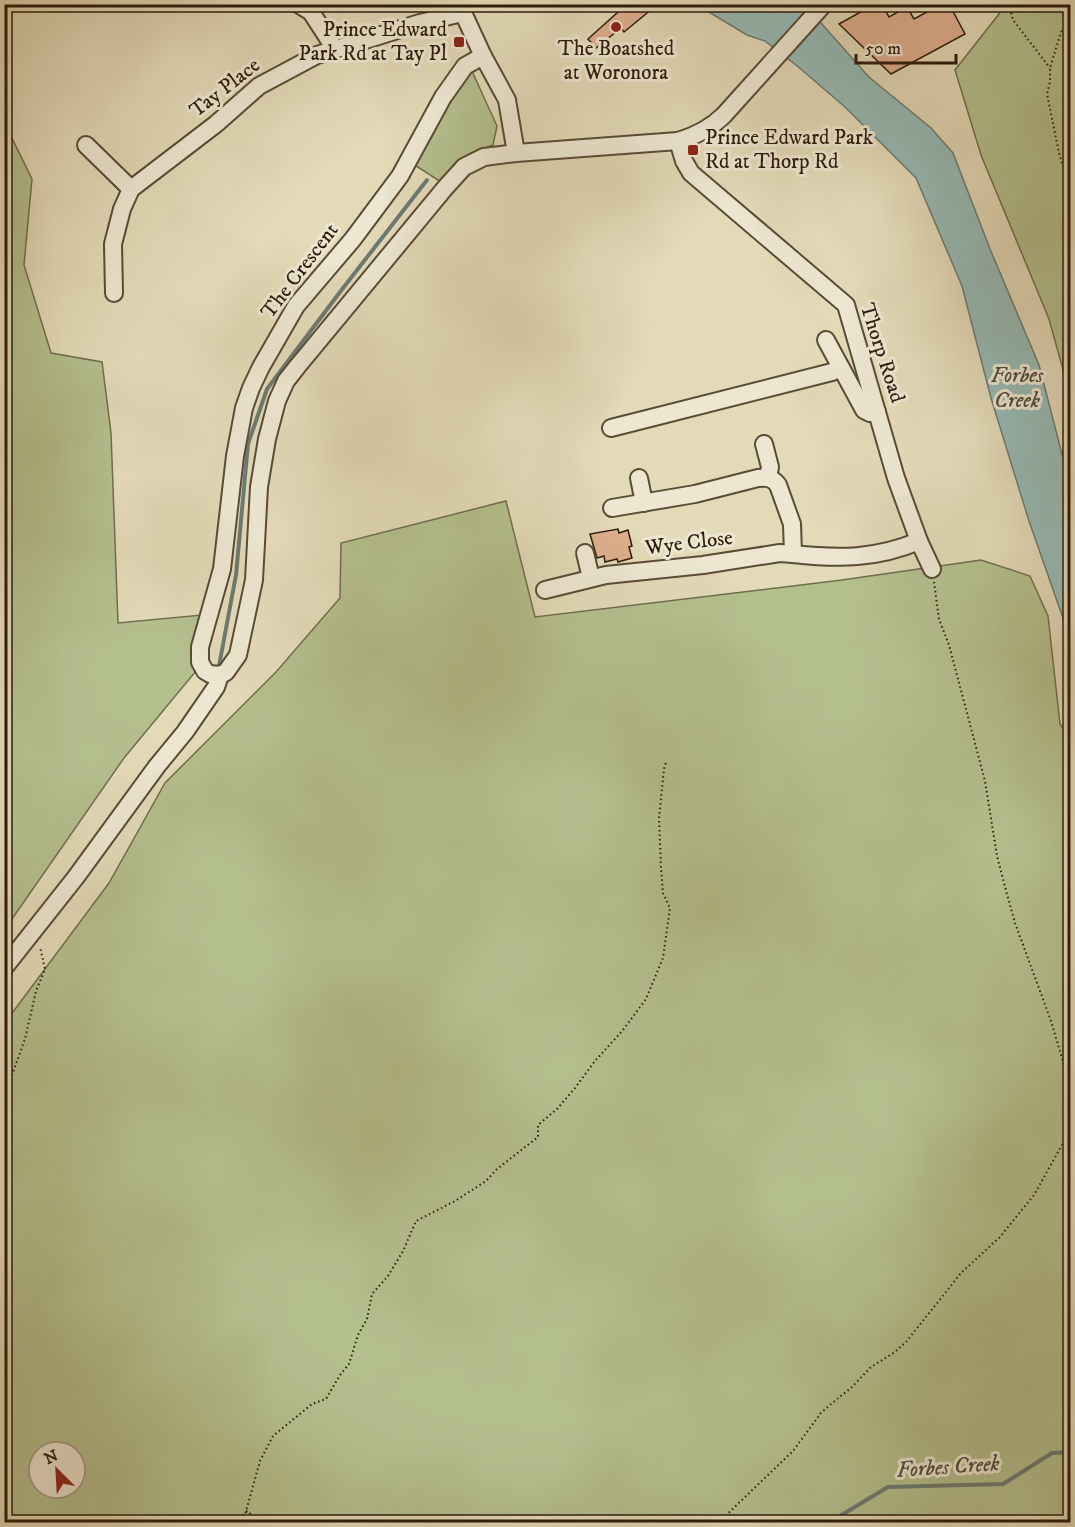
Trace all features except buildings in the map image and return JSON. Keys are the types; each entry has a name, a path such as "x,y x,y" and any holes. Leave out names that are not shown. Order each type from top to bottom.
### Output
{"street":[{"path":"298,4 311,12 335,49"},
{"path":"4,968 185,732 216,687 220,675 226,672 238,655 254,580 261,477 276,401 297,367 445,188 464,167 484,157 678,141 706,130 719,120 820,8"},
{"path":"460,9 507,100 516,153"},
{"name":"Tay Place","path":"131,189 216,124 259,86 317,55 460,9"},
{"name":"The Crescent","path":"220,675 205,671 200,662 200,647 222,569 235,456 244,408 251,388 296,306 353,239 400,177 443,97 465,66 483,56"},
{"name":"Thorp Road","path":"678,141 684,162 692,173 846,305 896,478 932,569"},
{"path":"86,145 131,189 122,209 113,244 114,293"},
{"path":"826,340 864,410 870,413 877,412"},
{"path":"611,428 841,368"},
{"path":"764,444 770,467 768,477"},
{"path":"612,508 695,494 768,477 778,486 792,524 793,554"},
{"path":"639,478 644,503"},
{"name":"Wye Close","path":"545,590 591,578 703,565 772,554 832,558 866,556 899,549 919,541"},
{"path":"585,553 591,578"}],"path":[{"path":"1009,4 1013,20 1050,68"},
{"path":"1071,20 1061,32 1050,68 1047,94 1059,153 1071,190"},
{"path":"932,569 939,619 945,631 985,781 997,856 1008,898 1071,1085"},
{"path":"243,1522 260,1461 273,1436 312,1404 326,1399 349,1364 358,1335 367,1319 372,1294 388,1276 403,1251 416,1221 455,1201 486,1180 538,1137 538,1125 557,1109 575,1088 646,999 663,958 670,908 662,886 659,818 666,762"},
{"path":"4,1106 8,1086 26,1039 36,992 45,969 42,951 34,931"},
{"path":"719,1522 793,1451 831,1404 871,1367 906,1342 962,1273 1011,1223 1034,1195 1062,1144 1071,1115"},
{"path":"237,1522 247,1511"},
{"path":"247,1511 260,1522"}],"green space":[{"path":"1006,5 1070,5 1070,395 1049,319 981,155 955,70"},
{"path":"472,71 497,126 493,145 469,154 441,182 413,164 445,105"},
{"path":"5,124 32,179 24,265 51,353 102,362 111,433 118,623 202,615 196,671 124,758 5,929"},
{"path":"506,501 535,617 842,580 981,560 1030,576 1048,616 1060,724 1070,738 1070,1522 5,1522 4,1021 109,883 165,783 276,672 340,598 341,543"}],"water":[{"name":"Forbes Creek","path":"697,5 805,5 869,77 931,128 953,153 990,249 1039,365 1070,485 1070,638 1029,521 991,398 962,286 916,178 845,107 796,65 765,41 747,35"}],"waterway":[{"path":"219,666 236,575 248,444 267,389 427,180"},
{"name":"Forbes Creek","path":"830,1522 888,1487 1003,1484 1052,1453 1070,1452"}],"place":[{"name":"The Boatshed at Woronora","path":"616,27"},
{"name":"Prince Edward Park Rd at Tay Pl","path":"459,42"},
{"name":"Prince Edward Park Rd at Thorp Rd","path":"693,150"}]}
